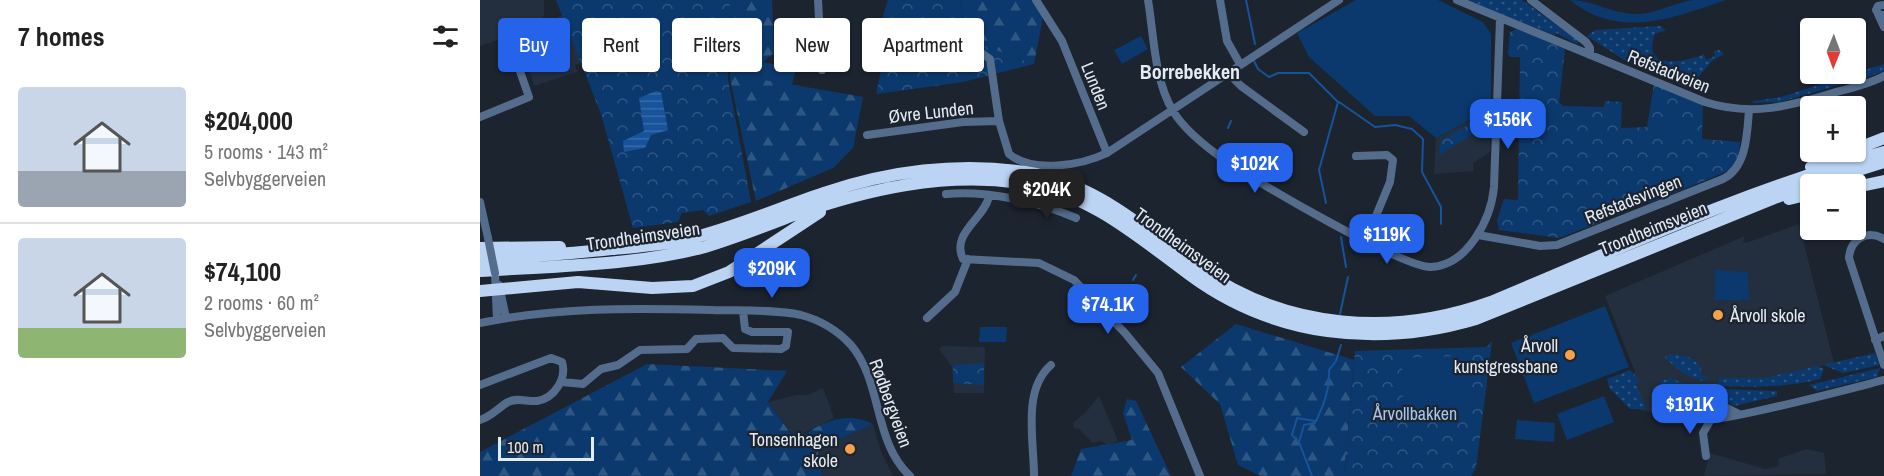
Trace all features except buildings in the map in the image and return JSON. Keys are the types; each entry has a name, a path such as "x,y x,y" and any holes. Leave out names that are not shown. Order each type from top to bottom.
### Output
{"highway":[{"path":"1866,145 1884,138"},
{"name":"Trondheimsveien","path":"480,271 636,259 685,251 882,189 937,180 984,180 1042,187 1099,209 1127,226 1192,276 1248,308 1313,329 1367,335 1425,332 1476,319 1822,171 1884,152"},
{"path":"1736,208 1787,177 1824,162"},
{"name":"Trondheimsveien","path":"480,260 660,244 703,235 827,192 879,178 939,169 1005,170 1065,182 1106,200 1219,282 1251,298 1312,318 1350,324 1394,324 1420,322 1471,309 1736,208 1884,162"},
{"path":"1866,184 1884,181"},
{"path":"1736,208 1800,196"},
{"path":"480,291 496,283 578,282 652,288 693,286 729,273 796,226 838,201"},
{"path":"484,243 610,249"}],"street":[{"path":"818,0 819,18"},
{"name":"Lunden","path":"1036,0 1062,41 1107,153"},
{"path":"1149,0 1161,78 1173,111 1185,125 1228,163 1413,264 1433,267 1455,258 1478,235 1490,209 1494,192 1500,19"},
{"path":"1220,0 1227,41 1240,64"},
{"path":"1107,153 1339,0"},
{"name":"Refstadveien","path":"1457,0 1705,102 1749,110 1790,106 1882,78"},
{"path":"1531,0 1586,42 1590,48 1590,55"},
{"path":"1884,5 1878,7 1884,27"},
{"name":"Øvre Lunden","path":"984,55 989,57 997,94 999,121 1006,147 1012,157 1022,161 1065,165 1107,153"},
{"path":"480,117 529,97 520,72"},
{"path":"1229,74 1241,86 1304,132"},
{"name":"Refstadsvingen","path":"1478,235 1540,246 1557,245 1724,179 1733,173 1741,162 1749,110"},
{"name":"Øvre Lunden","path":"867,135 963,122 999,121"},
{"path":"1356,156 1388,155 1393,160 1390,182 1366,240"},
{"path":"946,194 1043,205 1076,218"},
{"path":"988,197 983,210 962,237 961,255 963,259 1039,263 1074,280 1125,333 1158,373 1200,476"},
{"path":"480,202 484,243 506,318"},
{"path":"1884,239 1872,235 1856,240 1852,244 1849,258 1884,365"},
{"path":"927,318 955,292 968,260"},
{"path":"496,283 496,320"},
{"name":"Rødbergveien","path":"480,323 506,318 596,309 743,311 802,316 824,324 842,337 863,365 890,448 910,476"},
{"path":"562,382 583,384 601,369 618,365 640,350 687,349 696,339 723,339 734,348 781,349 786,346 788,332 752,332 745,328 743,311"},
{"path":"1875,340 1884,336"},
{"path":"480,385 551,358 562,362 562,382 547,397 537,401 509,402 480,420"},
{"path":"1034,476 1033,394 1040,376 1052,365"},
{"path":"1739,414 1719,403 1710,402 1705,405 1703,413 1705,419 1710,421 1884,380"},
{"path":"1706,456 1703,434 1710,421"}],"shaded area":[{"path":"480,0 544,0 544,16 542,18 498,18 498,40 480,46"},
{"path":"570,34 582,63 575,65 577,72 534,86 530,72 570,72"},
{"path":"656,91 661,92 668,130 651,135 645,148 624,152 623,141 644,131 639,98"},
{"path":"1491,109 1490,152 1473,163 1474,171 1434,174 1436,138"},
{"name":"Årvoll skole","path":"1799,224 1800,240 1803,240 1834,363 1765,379 1723,379 1723,387 1672,405 1666,411 1655,413 1640,410 1627,376 1635,372 1605,296 1745,236 1743,242 1746,243"},
{"path":"942,346 985,347 984,393 954,393 952,367 939,349"},
{"path":"823,388 834,418 806,432 797,441 768,402 796,395 807,395"},
{"path":"1099,396 1118,441 1108,445 1101,441 1093,443 1079,429 1074,428 1073,423"},
{"name":"Tonsenhagen skole","path":"873,424 881,451 893,476 822,476 818,454 820,448"},
{"path":"1806,449 1824,453 1826,474 1704,476 1710,453 1765,469 1779,466 1778,459"}],"green space":[{"path":"556,0 730,0 730,18 672,18 672,72 728,72 751,202 709,216 703,210 682,213 678,222 633,228 601,114 584,72 660,72 660,18 582,18 582,66 570,35 570,18 563,18"},
{"path":"729,0 772,0 774,53 763,62 762,68 762,18 729,18"},
{"path":"888,0 960,0 961,18 883,18"},
{"path":"960,0 1032,0 1043,17 1034,64 984,46 984,18 961,18"},
{"path":"1356,0 1438,0 1483,22 1491,34 1491,109 1436,138 1409,116 1375,116 1309,57 1297,33"},
{"path":"1466,0 1522,0 1579,41 1577,44 1556,33 1554,35"},
{"path":"1570,0 1617,11 1642,14 1693,0 1726,0 1666,18 1646,22 1627,22 1608,19 1589,12"},
{"path":"1660,26 1666,30 1655,34 1652,46 1654,54 1659,59 1686,60 1704,54 1706,60 1715,56 1714,51 1719,50 1724,54 1712,61 1689,88 1626,61 1587,36 1595,30"},
{"path":"1517,29 1565,49 1559,102 1563,106 1604,107 1605,101 1622,102 1621,128 1647,127 1654,84 1703,104 1702,139 1740,142 1738,162 1733,169 1649,203 1648,199 1603,215 1603,221 1559,238 1499,230 1497,220 1504,199 1518,200 1520,57 1510,57 1508,54 1510,32"},
{"path":"1141,36 1148,49 1122,64 1114,50"},
{"path":"984,46 1034,64 963,82 876,94 881,72 984,72"},
{"path":"763,62 774,64 774,72 795,72 792,85 760,79"},
{"path":"1884,64 1884,71 1866,77 1866,70"},
{"path":"730,72 761,72 760,79 863,97 853,148 833,168 756,201"},
{"path":"1822,84 1842,84 1780,102 1752,103 1781,97"},
{"path":"1666,117 1691,119 1695,126 1693,135 1687,140 1661,136 1657,125"},
{"path":"1474,122 1479,130 1439,155 1441,140"},
{"path":"1715,270 1748,272 1749,300 1715,300"},
{"name":"Årvoll kunstgressbane","path":"1605,306 1629,367 1534,403 1511,343"},
{"path":"1236,324 1354,360 1344,476 1261,476 1238,465 1220,404 1181,367"},
{"path":"980,327 1007,327 1006,342 979,342"},
{"name":"Årvollbakken","path":"1492,342 1476,468 1471,476 1344,476 1355,351 1486,347"},
{"path":"1875,353 1879,365 1843,373 1823,365"},
{"path":"1670,354 1692,359 1699,365 1702,376 1710,378 1702,381 1683,373 1666,359 1665,357"},
{"path":"1467,356 1468,408 1403,409 1402,358"},
{"path":"984,363 984,385 953,383 953,365"},
{"path":"647,364 787,371 768,402 796,441 823,424 842,418 863,420 873,424 820,448 818,454 822,476 480,476 480,452"},
{"path":"1818,366 1824,369 1820,379 1807,382 1770,386 1719,386 1719,378 1765,378"},
{"path":"1880,368 1877,377 1817,391 1809,385"},
{"path":"1630,370 1639,380 1636,384 1646,409 1630,409 1610,389 1607,379"},
{"path":"1671,378 1686,385 1688,394 1667,401 1660,381"},
{"path":"1718,389 1777,391 1777,396 1734,406 1718,397"},
{"path":"1604,396 1614,422 1567,440 1557,414"},
{"path":"1127,399 1136,401 1171,476 1071,476 1081,449 1132,440 1123,413"},
{"path":"1517,420 1555,423 1554,442 1515,439"}],"waterway":[{"path":"1246,0 1255,44"},
{"path":"1254,61 1258,69 1269,77 1278,73 1309,73 1338,102 1319,170 1326,203"},
{"path":"1339,102 1375,127 1395,125 1412,129 1423,139 1422,172 1441,207 1441,224"},
{"path":"1228,128 1231,121"},
{"path":"1341,237 1346,267"},
{"path":"1133,280 1136,275"},
{"path":"1340,314 1348,277"},
{"path":"1312,476 1299,442 1304,425 1315,423 1321,410 1327,390 1329,370 1336,361 1341,345"},
{"path":"1299,442 1292,435 1297,418 1315,421"}],"place":[{"name":"Årvoll skole","path":"1718,315"},
{"name":"Årvoll kunstgressbane","path":"1570,355"},
{"name":"Tonsenhagen skole","path":"850,449"}],"district":[{"name":"Borrebekken","path":"1190,71"}]}
